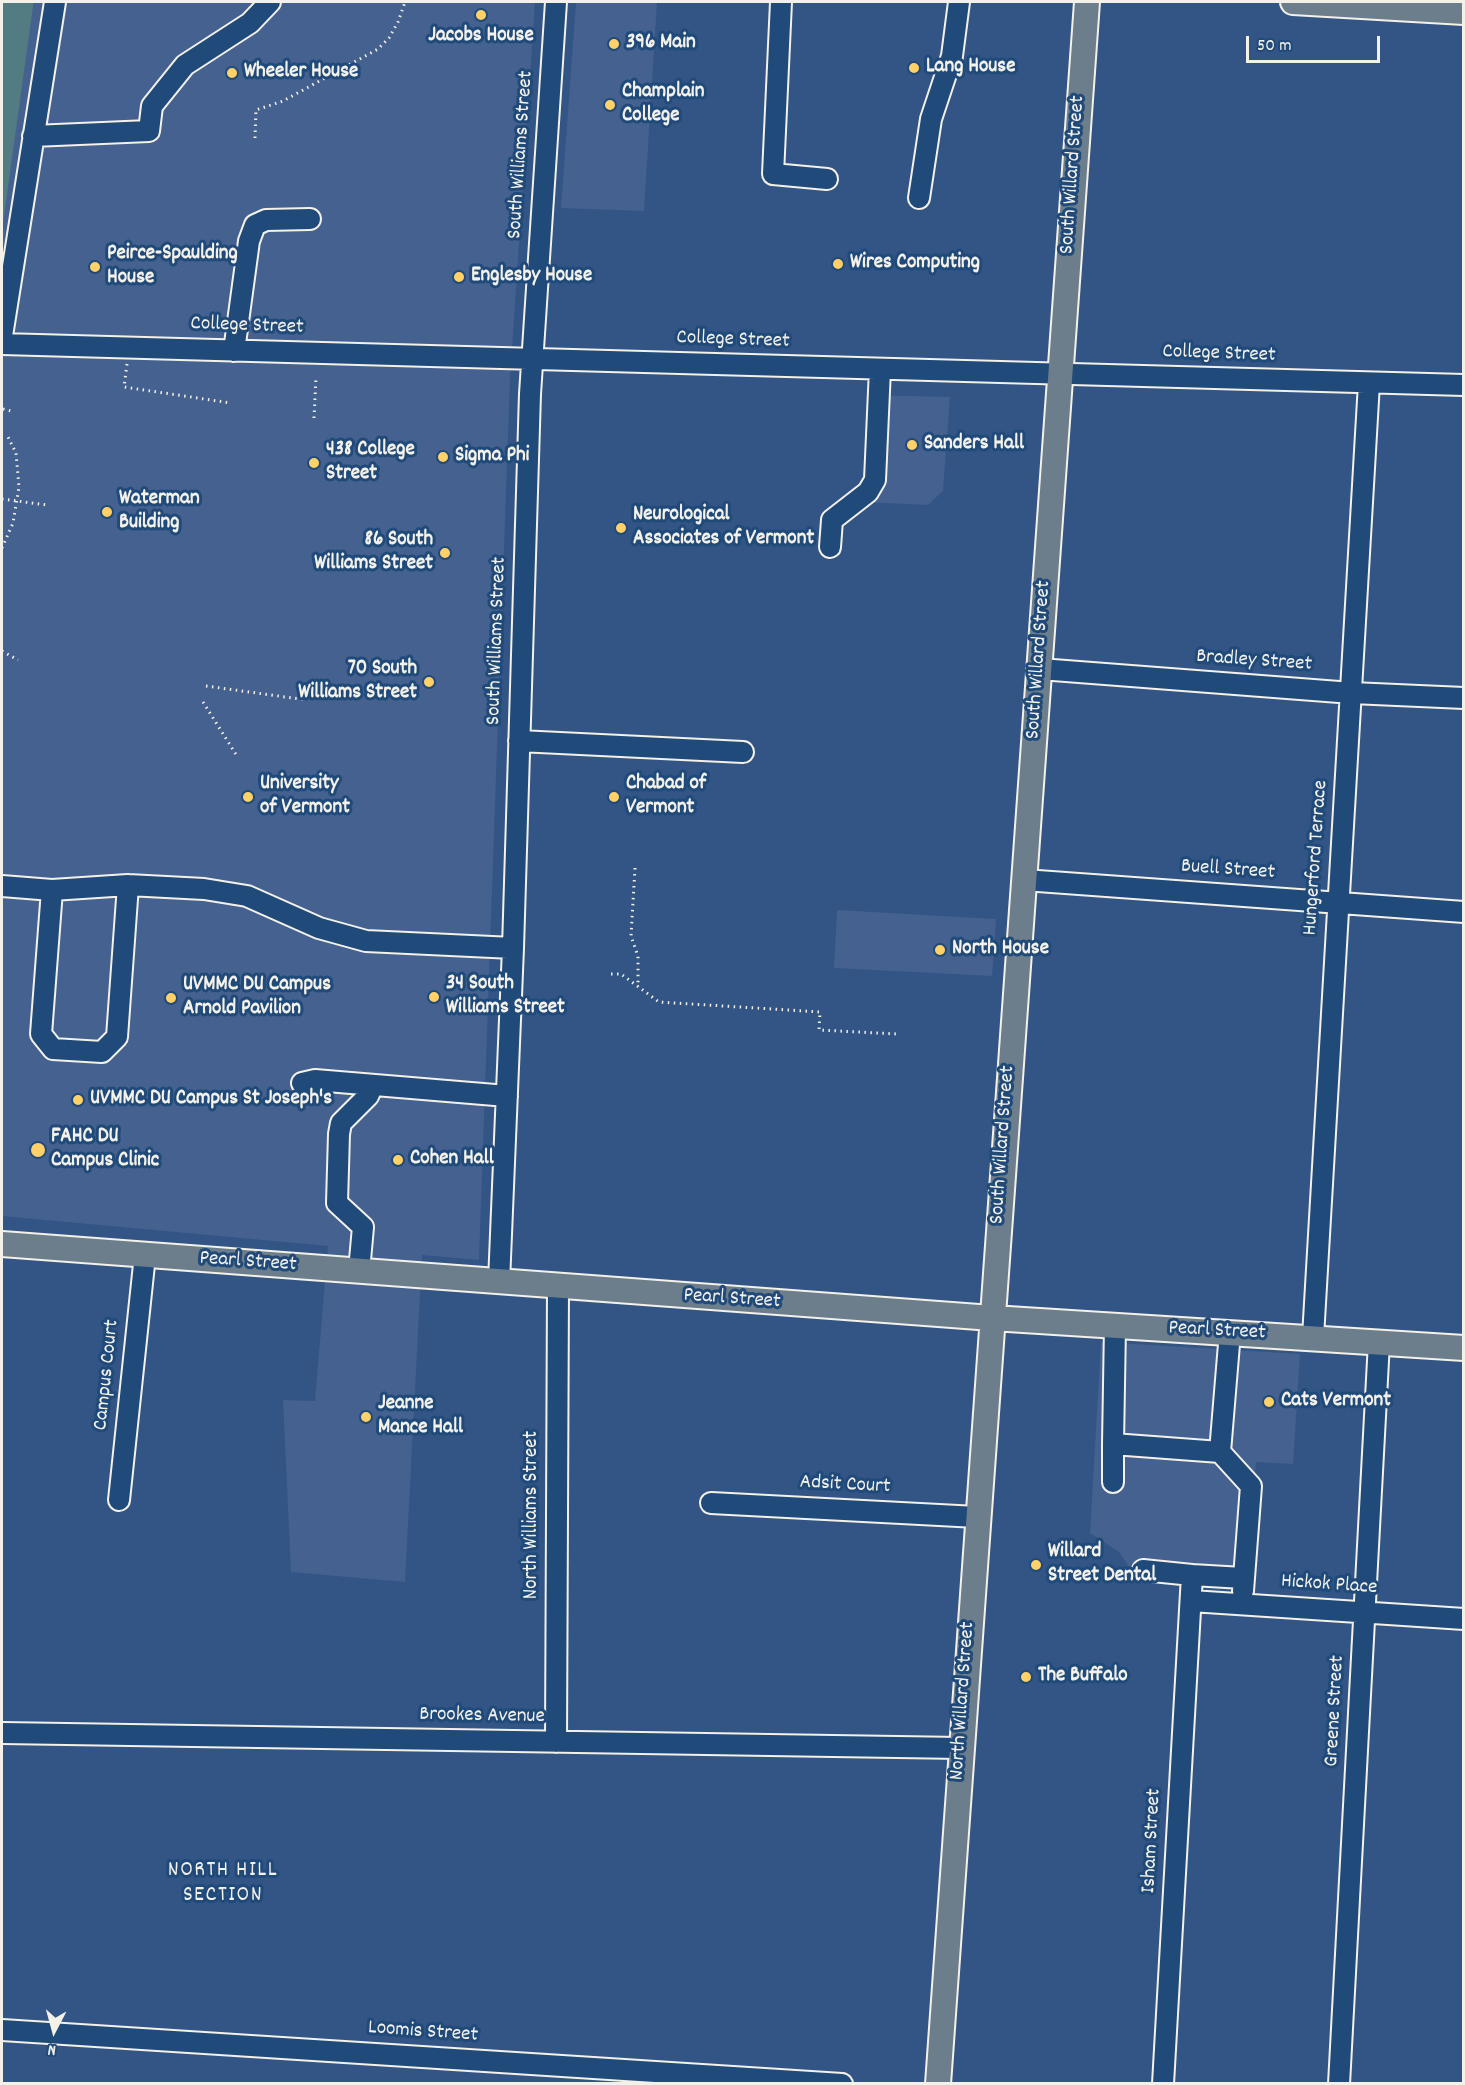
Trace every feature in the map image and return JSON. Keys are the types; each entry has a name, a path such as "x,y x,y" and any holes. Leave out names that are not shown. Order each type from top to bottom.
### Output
{"main road":[{"name":"South Willard Street","path":"992,1318 1087,2"},
{"path":"1293,2 1464,12"},
{"name":"Pearl Street","path":"2,1244 992,1318 1464,1348"},
{"name":"North Willard Street","path":"939,2084 992,1318"}],"street":[{"path":"2,336 55,2"},
{"path":"33,136 148,131 152,106 185,65 250,22 270,2"},
{"name":"South Williams Street","path":"499,1282 513,948 532,359 556,2"},
{"path":"781,2 773,174 826,179"},
{"path":"919,198 931,119 952,56 959,2"},
{"path":"234,351 249,241 255,225 266,220 310,219"},
{"name":"College Street","path":"2,344 1464,385"},
{"path":"830,547 832,520 868,492 875,480 880,369"},
{"name":"Hungerford Terrace","path":"1313,1337 1369,383"},
{"name":"Bradley Street","path":"1040,669 1352,693 1464,698"},
{"path":"519,741 743,752"},
{"name":"Buell Street","path":"1024,880 1464,912"},
{"path":"52,890 41,1034 53,1049 102,1052 117,1037 128,885"},
{"path":"2,886 52,890 128,885 204,889 247,896 319,928 366,941 513,948"},
{"path":"302,1083 315,1080 507,1096"},
{"path":"359,1271 363,1227 337,1203 341,1123 368,1096 373,1084"},
{"name":"Campus Court","path":"119,1500 145,1256"},
{"name":"North Williams Street","path":"556,1742 558,1287"},
{"path":"1113,1482 1115,1326"},
{"path":"1220,1452 1230,1332"},
{"name":"Greene Street","path":"1339,2084 1379,1342"},
{"path":"1113,1444 1220,1452 1251,1486 1242,1604"},
{"name":"Adsit Court","path":"711,1503 977,1517"},
{"path":"1143,1570 1243,1578"},
{"name":"Isham Street","path":"1163,2084 1192,1575"},
{"name":"Hickok Place","path":"1191,1601 1464,1619"},
{"name":"Brookes Avenue","path":"2,1733 961,1748"},
{"name":"Loomis Street","path":"2,2030 645,2077 842,2084"}],"path":[{"path":"255,138 256,110 283,101 378,49 389,38 405,2"},
{"path":"128,362 124,387 231,403"},
{"path":"314,418 316,378"},
{"path":"3,408 11,411"},
{"path":"2,548 13,523 18,501 18,462 8,435"},
{"path":"2,499 47,505"},
{"path":"2,651 18,660"},
{"path":"206,687 307,700"},
{"path":"203,702 237,756"},
{"path":"635,868 631,936 638,956 638,987"},
{"path":"611,974 621,974 659,1002 820,1012 819,1030 897,1034"}],"shaded area":[{"name":"University of Vermont","path":"2,2 535,2 510,378 479,1260 422,1255 405,1582 291,1572 283,1400 315,1401 328,1246 2,1216"},
{"name":"Champlain College","path":"576,2 657,2 644,211 561,208"},
{"path":"867,395 950,397 943,491 928,505 862,502"},
{"path":"837,910 996,919 992,976 834,968"},
{"path":"1101,1342 1300,1354 1293,1464 1256,1462 1248,1580 1132,1571 1119,1552 1090,1533"}],"green space":[{"path":"2,2 33,2 33,6 2,231"}],"place":[{"name":"Jacobs House","path":"481,15"},
{"name":"396 Main","path":"614,44"},
{"name":"Lang House","path":"914,68"},
{"name":"Wheeler House","path":"232,73"},
{"name":"Champlain College","path":"610,105"},
{"name":"Wires Computing","path":"838,264"},
{"name":"Peirce-Spaulding House","path":"95,267"},
{"name":"Englesby House","path":"459,277"},
{"name":"Sanders Hall","path":"912,445"},
{"name":"Sigma Phi","path":"443,457"},
{"name":"438 College Street","path":"314,463"},
{"name":"Waterman Building","path":"107,512"},
{"name":"Neurological Associates of Vermont","path":"621,528"},
{"name":"86 South Williams Street","path":"445,553"},
{"name":"70 South Williams Street","path":"429,682"},
{"name":"University of Vermont","path":"248,797"},
{"name":"Chabad of Vermont","path":"614,797"},
{"name":"North House","path":"940,950"},
{"name":"34 South Williams Street","path":"434,997"},
{"name":"UVMMC DU Campus Arnold Pavilion","path":"171,998"},
{"name":"UVMMC DU Campus St Joseph's","path":"78,1100"},
{"name":"FAHC DU Campus Clinic","path":"38,1150"},
{"name":"Cohen Hall","path":"398,1160"},
{"name":"Cats Vermont","path":"1269,1402"},
{"name":"Jeanne Mance Hall","path":"366,1417"},
{"name":"Willard Street Dental","path":"1036,1565"},
{"name":"The Buffalo","path":"1026,1677"}],"district":[{"name":"NORTH HILL SECTION","path":"223,1884"}]}
